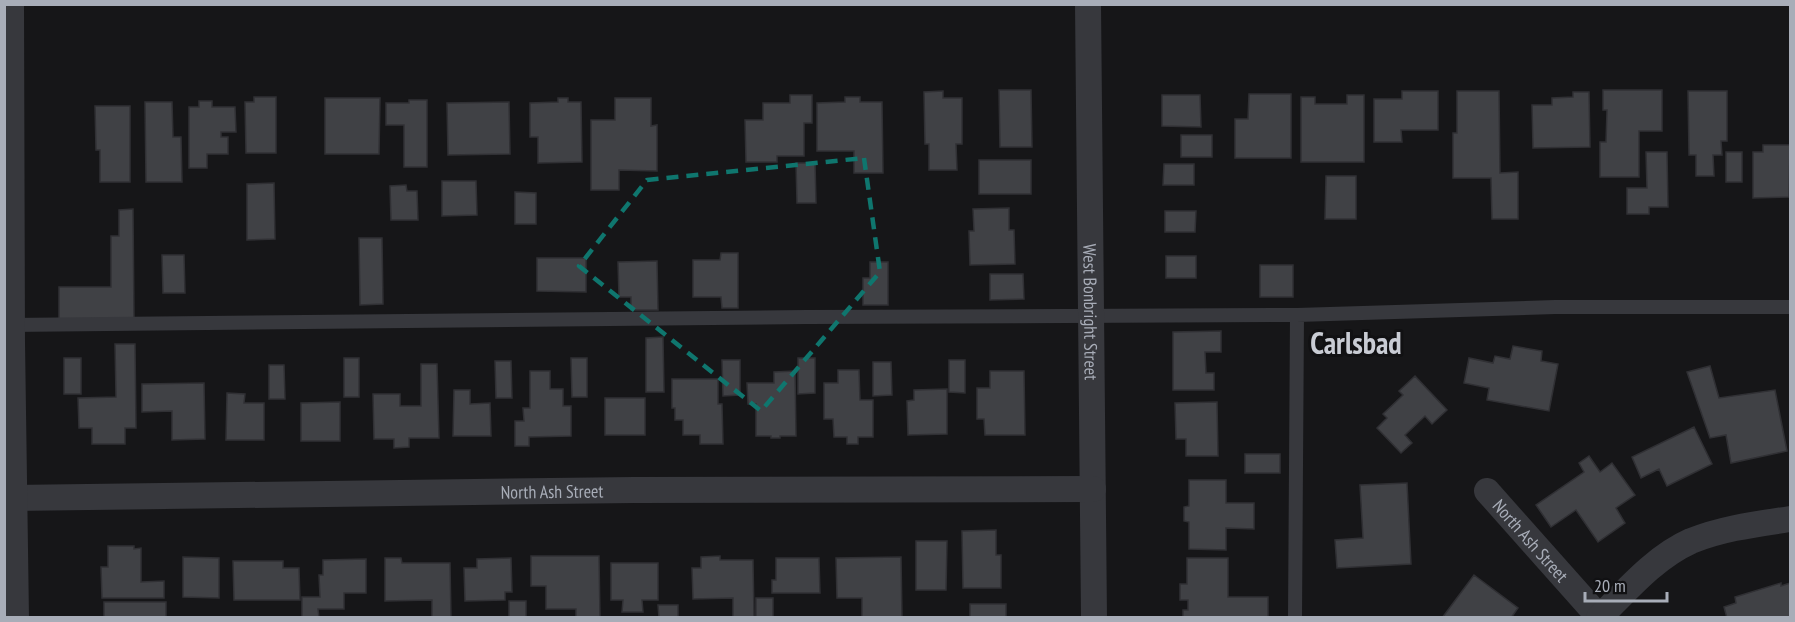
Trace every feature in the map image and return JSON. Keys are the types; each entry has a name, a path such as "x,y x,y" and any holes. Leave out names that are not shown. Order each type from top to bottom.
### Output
{"street":[{"path":"8,4 13,618"},
{"name":"West Bonbright Street","path":"1088,4 1094,618"},
{"name":"North Ash Street","path":"12,498 634,490 1093,489"},
{"name":"North Ash Street","path":"1487,491 1599,617 1650,568 1690,542 1733,528 1791,519"}],"lane":[{"path":"9,325 1297,315 1555,307 1791,307"},
{"path":"1295,618 1297,315"}],"highlighted area":[{"path":"864,158 880,272 761,411 579,266 647,180"}],"building":[{"path":"999,90 1031,90 1032,147 1000,147"},
{"path":"1603,90 1662,90 1662,131 1639,131 1639,177 1600,177 1600,142 1606,142 1607,110 1603,110"},
{"path":"943,91 943,98 962,98 962,144 956,144 957,170 929,170 929,144 925,144 924,92"},
{"path":"1402,91 1438,91 1438,130 1401,130 1402,142 1374,142 1374,99 1402,99"},
{"path":"1457,91 1499,91 1500,173 1518,172 1518,219 1492,219 1491,178 1453,178 1453,133 1457,133"},
{"path":"1688,91 1727,91 1727,141 1721,141 1722,155 1713,155 1714,176 1696,176 1696,155 1689,155"},
{"path":"1573,92 1589,92 1590,147 1533,148 1532,105 1552,105 1552,98 1573,97"},
{"path":"1249,94 1291,94 1291,158 1235,158 1235,119 1248,119"},
{"path":"790,95 812,95 812,123 804,123 804,156 777,156 777,162 746,162 745,120 763,120 763,103 790,103"},
{"path":"1162,95 1200,95 1201,127 1162,126"},
{"path":"1347,95 1364,95 1364,162 1301,162 1301,97 1315,97 1315,104 1347,104"},
{"path":"254,97 276,97 276,153 246,153 245,102 254,102"},
{"path":"845,97 860,97 860,102 882,102 883,173 854,173 854,151 817,151 817,103 845,102"},
{"path":"325,98 380,98 379,154 325,154"},
{"path":"558,98 568,98 568,102 581,102 582,162 538,163 538,137 530,137 530,103 558,102"},
{"path":"615,98 651,98 651,126 657,125 657,171 619,170 619,190 591,190 591,120 615,120"},
{"path":"409,100 427,100 427,167 404,167 404,125 386,125 386,103 409,103"},
{"path":"199,101 212,101 212,107 235,107 236,132 221,132 221,137 228,137 228,154 207,154 207,168 189,168 189,107 199,107"},
{"path":"145,102 172,102 173,137 181,137 182,182 146,182"},
{"path":"509,102 510,154 448,155 447,103"},
{"path":"95,106 130,106 130,182 100,182 100,150 96,150"},
{"path":"1181,135 1212,135 1212,157 1181,157"},
{"path":"1763,145 1790,145 1789,197 1753,198 1753,152 1763,152"},
{"path":"1646,152 1667,152 1668,207 1649,207 1649,214 1627,214 1627,188 1647,188"},
{"path":"1726,152 1742,152 1742,182 1726,182"},
{"path":"979,160 1031,160 1031,194 979,194"},
{"path":"796,163 815,163 816,203 797,203"},
{"path":"1164,164 1194,164 1194,185 1163,185"},
{"path":"1326,176 1356,176 1356,219 1325,219"},
{"path":"442,181 476,181 477,215 442,216"},
{"path":"274,183 275,239 247,240 247,184"},
{"path":"406,185 407,191 417,191 418,220 391,220 390,186"},
{"path":"515,192 536,193 536,224 515,224"},
{"path":"1009,208 1009,230 1014,230 1015,264 970,265 969,231 974,231 973,209"},
{"path":"133,209 134,320 59,321 59,287 111,287 111,236 119,236 119,210"},
{"path":"1165,211 1196,211 1195,232 1165,232"},
{"path":"359,238 382,238 383,304 360,305"},
{"path":"721,253 738,253 738,308 722,308 721,297 693,297 693,260 720,260"},
{"path":"162,255 184,255 185,293 163,293"},
{"path":"1166,256 1196,256 1196,278 1166,278"},
{"path":"537,258 586,258 586,292 537,291"},
{"path":"657,261 658,310 631,310 631,297 619,297 618,262"},
{"path":"870,262 888,262 888,305 863,305 863,278 870,278"},
{"path":"1260,265 1293,265 1293,297 1260,297"},
{"path":"990,274 1023,274 1024,299 990,300"},
{"path":"1221,331 1221,352 1205,352 1206,373 1214,373 1214,390 1173,390 1173,332"},
{"path":"663,337 664,392 646,392 646,338"},
{"path":"115,344 135,344 136,428 125,428 125,444 92,444 92,428 79,428 78,398 116,397"},
{"path":"1513,346 1542,351 1541,361 1558,364 1549,411 1487,400 1489,388 1464,383 1469,358 1493,363 1495,356 1510,359"},
{"path":"64,358 81,358 81,394 64,394"},
{"path":"344,358 359,358 359,397 344,397"},
{"path":"571,358 587,358 587,397 572,397"},
{"path":"798,358 815,358 815,393 798,394"},
{"path":"722,360 740,360 740,395 723,396"},
{"path":"949,360 965,360 965,393 949,392"},
{"path":"495,361 511,361 512,398 496,398"},
{"path":"873,362 891,362 892,395 873,396"},
{"path":"421,364 437,364 439,438 409,438 409,447 394,448 394,439 374,439 373,394 400,394 400,406 421,406"},
{"path":"269,365 284,365 285,399 269,399"},
{"path":"1710,366 1719,398 1775,390 1787,451 1731,463 1726,435 1710,438 1687,372"},
{"path":"838,370 859,370 860,400 873,400 873,437 858,437 858,444 847,444 847,437 834,437 833,419 824,419 824,383 838,383"},
{"path":"530,371 550,371 550,389 563,389 563,406 571,406 571,436 529,437 529,446 515,446 515,421 524,421 523,408 530,408"},
{"path":"795,371 796,436 771,438 771,436 756,436 756,404 748,404 747,383 774,383 774,372"},
{"path":"990,371 1024,371 1025,435 985,435 984,419 977,419 977,388 990,388"},
{"path":"1415,376 1447,410 1432,424 1425,416 1405,435 1412,443 1401,453 1377,428 1387,418 1383,414 1403,395 1399,391"},
{"path":"672,379 718,379 718,404 722,404 723,444 700,444 700,435 683,435 683,420 675,420 675,408 672,408"},
{"path":"204,383 205,439 172,440 172,411 142,412 142,384"},
{"path":"947,389 947,434 908,435 907,401 914,400 914,390"},
{"path":"454,390 470,390 470,404 490,403 491,436 453,436"},
{"path":"227,393 245,394 244,403 264,403 264,440 226,440"},
{"path":"605,398 645,398 645,435 605,435"},
{"path":"340,402 340,441 301,441 301,403"},
{"path":"1217,402 1218,456 1186,456 1186,439 1176,439 1175,403"},
{"path":"1694,427 1712,464 1667,486 1659,469 1641,478 1632,457"},
{"path":"1245,454 1280,454 1280,473 1245,473"},
{"path":"1589,456 1600,472 1612,463 1635,495 1616,508 1625,523 1598,542 1576,510 1551,527 1536,505 1584,472 1579,463"},
{"path":"1189,480 1226,480 1226,503 1254,503 1254,529 1226,528 1226,550 1189,549 1189,522 1184,521 1184,507 1189,506"},
{"path":"1407,483 1411,564 1337,568 1335,540 1363,538 1360,485"},
{"path":"996,530 996,555 1001,555 1001,588 963,588 962,531"},
{"path":"916,541 947,541 946,590 916,590"},
{"path":"108,546 141,548 141,582 164,581 164,598 102,598 101,567 108,567"},
{"path":"531,556 599,556 600,618 576,618 576,609 546,609 546,586 531,586"},
{"path":"720,556 720,560 753,560 754,618 733,618 733,598 693,599 692,568 701,568 701,557"},
{"path":"183,557 219,558 219,598 183,597"},
{"path":"901,557 902,618 862,618 862,598 837,598 836,558"},
{"path":"385,558 401,558 402,563 450,563 451,618 432,618 432,600 385,601"},
{"path":"511,558 512,592 505,592 505,600 465,601 464,568 477,568 477,559"},
{"path":"776,558 819,558 820,593 772,593 772,580 776,580"},
{"path":"1187,558 1228,558 1228,597 1268,597 1268,618 1183,618 1183,610 1188,610 1188,600 1180,600 1180,584 1187,584"},
{"path":"366,559 366,593 344,593 344,609 318,609 319,618 302,618 302,597 320,597 319,575 323,575 323,560"},
{"path":"233,561 283,561 283,568 299,568 300,600 234,600"},
{"path":"611,563 658,563 658,600 642,600 643,612 622,612 623,600 611,600"},
{"path":"1474,575 1518,608 1511,618 1442,618"},
{"path":"1781,583 1781,586 1790,583 1790,618 1727,618 1724,607 1736,603 1735,597"},
{"path":"756,598 773,598 773,618 756,618"},
{"path":"509,601 526,601 526,618 509,618"},
{"path":"104,602 166,602 166,618 104,618"},
{"path":"970,604 1006,604 1006,617 1012,618 970,618"},
{"path":"658,605 678,605 678,618 659,618"}],"district":[{"name":"Carlsbad","path":"1356,342"}]}
